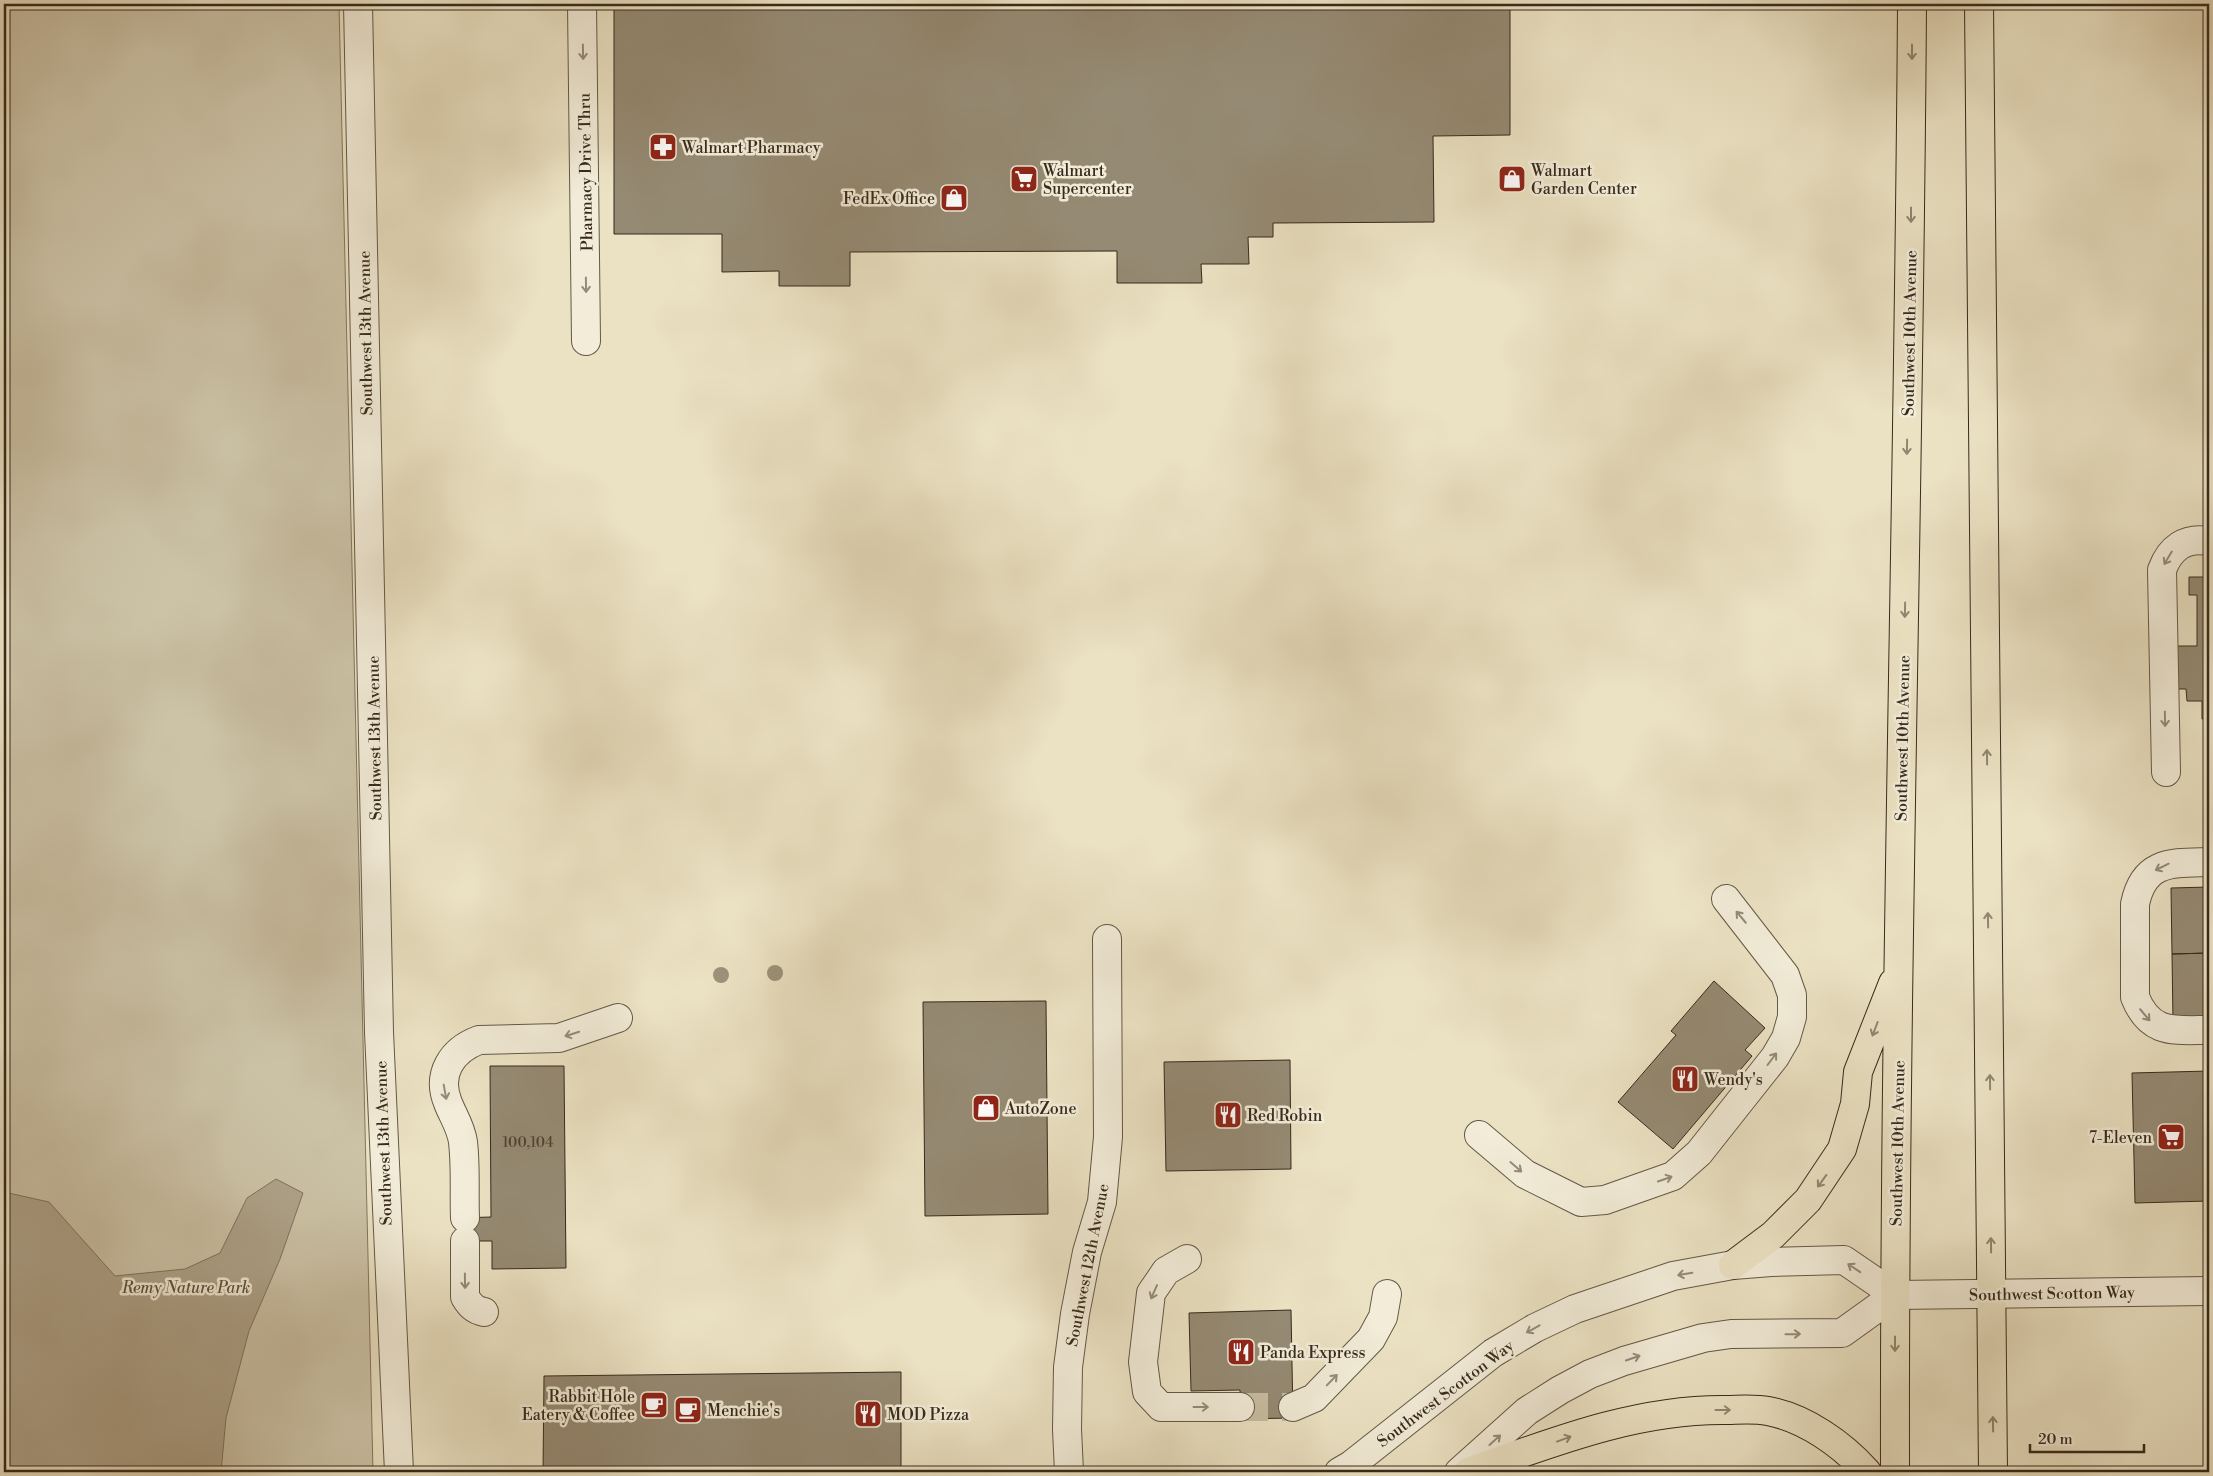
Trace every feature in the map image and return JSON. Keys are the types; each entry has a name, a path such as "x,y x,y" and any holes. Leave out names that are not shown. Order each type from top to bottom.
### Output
{"highway":[{"name":"Southwest 10th Avenue","path":"1895,1472 1895,1295 1910,292 1912,4"},
{"path":"1978,4 1993,1472"},
{"path":"1733,1265 1773,1234 1808,1200 1842,1149 1855,1104 1858,1072 1899,968"},
{"path":"1468,1472 1583,1432 1632,1419 1674,1412 1711,1410 1767,1411 1809,1426 1867,1472"}],"street":[{"name":"Southwest 13th Avenue","path":"358,4 379,1032 399,1472"},
{"name":"Pharmacy Drive Thru","path":"582,4 586,341"},
{"path":"2166,772 2162,570 2166,558 2175,548 2186,541 2198,539 2209,541"},
{"path":"2209,862 2170,863 2157,868 2145,878 2138,890 2134,904 2136,997 2140,1010 2150,1021 2167,1030 2209,1030"},
{"path":"1479,1135 1525,1174 1581,1202 1605,1200 1673,1176 1699,1153 1775,1057 1786,1038 1792,1017 1792,996 1785,975 1726,899"},
{"name":"Southwest 12th Avenue","path":"1069,1472 1067,1420 1068,1367 1071,1341 1087,1252 1102,1202 1108,1136 1107,938"},
{"path":"484,1312 470,1305 466,1297 463,1142 461,1130 448,1103 444,1089 444,1075 450,1061 467,1044 479,1040 559,1038 618,1018"},
{"path":"1187,1259 1166,1271 1151,1293 1143,1362 1147,1392 1161,1407 1240,1407"},
{"name":"Southwest Scotton Way","path":"1339,1472 1351,1465 1493,1354 1535,1328 1575,1309 1673,1276 1733,1265 1844,1260 1895,1295 2209,1291"},
{"path":"1293,1407 1314,1398 1371,1339 1383,1317 1387,1294"},
{"path":"1458,1472 1527,1411 1590,1374 1652,1352 1704,1338 1731,1334 1842,1333 1895,1295"}],"green space":[{"name":"Remy Nature Park","path":"4,4 339,4 373,1472 4,1472"}],"shaded area":[{"path":"276,1179 303,1193 280,1259 249,1331 226,1418 221,1472 4,1472 4,1192 49,1202 115,1276 185,1269 220,1253 247,1198"}],"building":[{"name":"Walmart Supercenter","path":"614,4 1510,4 1510,135 1433,136 1434,222 1273,223 1273,237 1248,237 1249,264 1201,264 1202,283 1117,283 1117,251 850,252 850,286 779,286 779,271 722,272 722,234 614,234"},
{"path":"2189,577 2209,577 2209,719 2202,719 2202,701 2187,701 2186,689 2177,689 2177,646 2197,646 2197,595 2189,595"},
{"path":"2209,887 2209,953 2172,954 2171,888"},
{"path":"2209,953 2209,1021 2173,1021 2172,954"},
{"name":"Wendy's","path":"1714,981 1765,1028 1745,1050 1752,1056 1673,1149 1618,1102 1676,1035 1671,1031"},
{"name":"AutoZone","path":"1046,1001 1048,1214 925,1216 923,1002"},
{"name":"Red Robin","path":"1290,1060 1291,1169 1166,1171 1164,1062"},
{"path":"490,1066 564,1066 566,1268 492,1269 492,1241 458,1241 458,1218 491,1217"},
{"name":"7-Eleven","path":"2209,1071 2209,1201 2135,1203 2132,1073"},
{"name":"Panda Express","path":"1291,1310 1293,1418 1240,1419 1240,1390 1191,1391 1189,1313"},
{"path":"901,1372 901,1472 543,1472 544,1376"}],"tunnel":[{"path":"1240,1407 1293,1407"}],"place":[{"name":"Walmart Pharmacy","path":"663,147"},
{"name":"Walmart Supercenter","path":"1024,179"},
{"name":"Walmart Garden Center","path":"1512,179"},
{"name":"FedEx Office","path":"954,198"},
{"name":"Wendy's","path":"1685,1079"},
{"name":"AutoZone","path":"986,1108"},
{"name":"Red Robin","path":"1228,1115"},
{"name":"7-Eleven","path":"2171,1137"},
{"name":"Panda Express","path":"1241,1352"},
{"name":"Rabbit Hole Eatery & Coffee","path":"654,1405"},
{"name":"Menchie's","path":"688,1410"},
{"name":"MOD Pizza","path":"868,1414"}]}
